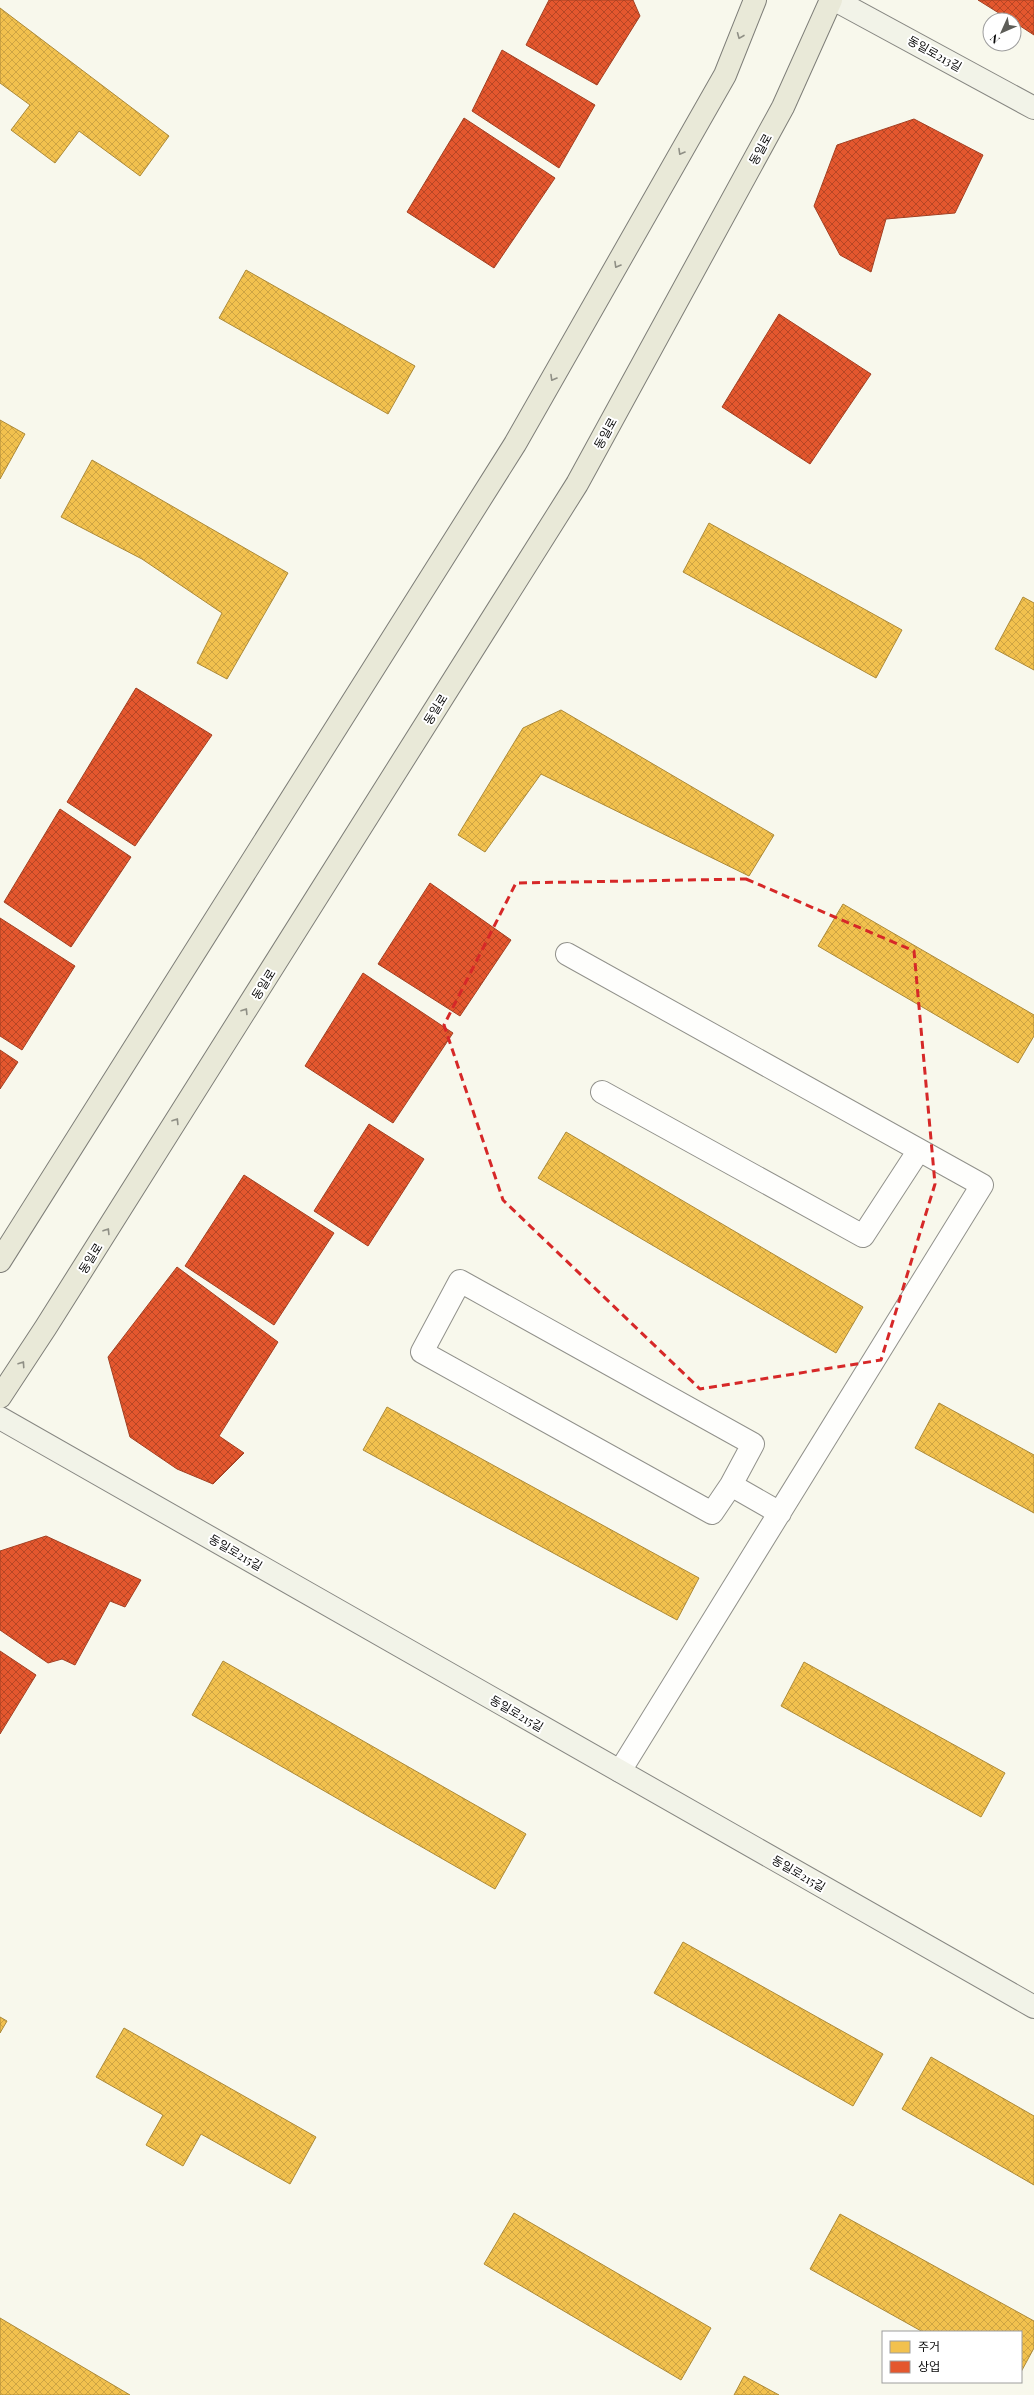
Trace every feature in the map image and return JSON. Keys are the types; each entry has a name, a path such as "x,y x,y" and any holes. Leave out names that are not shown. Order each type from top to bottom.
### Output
{"main road":[{"path":"0,1261 515,444 725,75 755,0"},
{"name":"동일로","path":"0,1397 46,1327 577,484 783,108 831,0"}],"street":[{"name":"동일로213길","path":"834,0 1034,108"},
{"name":"동일로215길","path":"0,1418 1034,2007"}],"lane":[{"path":"567,954 982,1185 620,1771"},
{"path":"602,1092 863,1236 919,1150"},
{"path":"460,1280 753,1444 731,1486 712,1513 422,1352 460,1280"},
{"path":"731,1486 780,1514"}],"highlighted area":[{"path":"746,879 914,951 935,1184 881,1360 700,1389 503,1200 444,1025 516,883"}],"building: 주거":[{"path":"0,8 169,136 140,176 79,131 55,163 11,130 30,105 0,83"},
{"path":"246,270 415,366 388,414 219,318"},
{"path":"0,420 25,434 0,479"},
{"path":"92,460 288,573 227,679 197,663 222,613 142,559 61,517"},
{"path":"709,523 902,630 876,678 683,572"},
{"path":"1023,597 1034,603 1034,670 995,649"},
{"path":"561,710 774,835 749,876 541,774 485,852 458,835 523,728"},
{"path":"843,904 1034,1015 1034,1036 1018,1063 818,946"},
{"path":"566,1132 863,1307 836,1353 538,1178"},
{"path":"939,1403 1034,1455 1034,1513 915,1448"},
{"path":"387,1407 699,1578 677,1620 363,1450"},
{"path":"223,1661 526,1834 495,1889 192,1715"},
{"path":"804,1662 1005,1773 981,1817 781,1706"},
{"path":"683,1942 883,2054 853,2106 654,1993"},
{"path":"0,2017 7,2021 0,2033"},
{"path":"124,2028 316,2137 290,2184 201,2134 183,2166 146,2145 163,2115 96,2077"},
{"path":"931,2057 1034,2116 1034,2185 902,2109"},
{"path":"514,2213 711,2328 681,2380 484,2264"},
{"path":"840,2214 1034,2321 1034,2348 1022,2370 1022,2331 921,2331 810,2269"},
{"path":"0,2318 130,2395 0,2395"},
{"path":"744,2376 779,2395 734,2395"}],"building: 상업":[{"path":"549,0 633,0 640,16 597,85 526,45"},
{"path":"978,0 1034,0 1034,35 1022,27 1022,12 997,12"},
{"path":"502,50 595,105 559,168 472,111"},
{"path":"464,118 555,178 494,268 407,212"},
{"path":"914,119 983,155 955,213 886,219 871,272 840,255 814,206 837,145"},
{"path":"779,314 871,374 810,464 722,407"},
{"path":"136,688 212,735 135,846 67,802"},
{"path":"60,809 131,857 71,947 4,902"},
{"path":"430,883 511,940 460,1016 378,964"},
{"path":"0,918 75,966 22,1050 0,1036"},
{"path":"363,973 453,1033 393,1123 305,1066"},
{"path":"0,1050 18,1062 0,1089"},
{"path":"369,1124 424,1159 368,1246 314,1211"},
{"path":"244,1175 334,1233 274,1325 185,1266"},
{"path":"177,1267 278,1342 219,1436 244,1453 213,1484 177,1469 130,1437 108,1357"},
{"path":"46,1536 141,1580 125,1607 110,1601 75,1665 62,1659 48,1663 0,1630 0,1551"},
{"path":"0,1651 36,1675 0,1734"}]}
